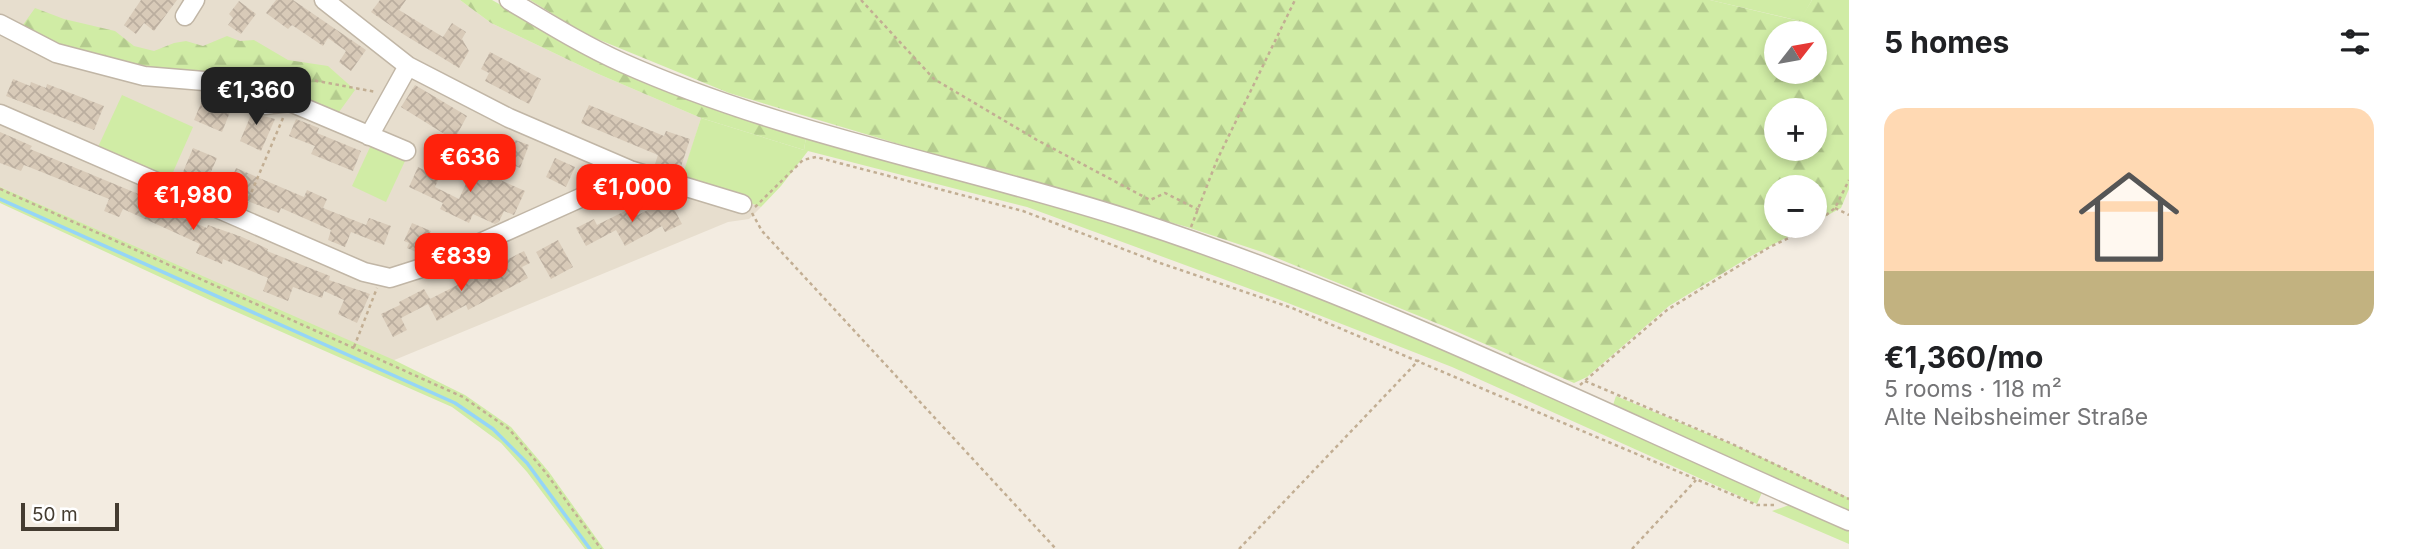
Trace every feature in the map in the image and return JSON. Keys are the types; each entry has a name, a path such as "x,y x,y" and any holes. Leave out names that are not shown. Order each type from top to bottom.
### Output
{"street":[{"path":"185,16 195,0"},
{"path":"324,0 408,66 509,118 630,170 742,204"},
{"path":"509,0 560,31 622,63 702,95 815,131 1126,219 1290,277 1570,395 1849,521"},
{"path":"0,24 56,53 144,76 252,85"},
{"path":"369,136 408,66"},
{"path":"264,105 290,102 405,151"},
{"path":"0,114 240,219 381,277 399,277 431,265 609,185 630,170"}],"path":[{"path":"861,0 934,79 1037,140 1150,200 1166,193 1199,210"},
{"path":"1187,240 1217,160 1295,0"},
{"path":"252,85 312,80 358,88"},
{"path":"240,219 290,102"},
{"path":"1056,549 762,231 751,213 753,206 756,207 803,160 816,157 1023,211 1160,263 1292,308 1757,505"},
{"path":"1827,214 1835,208 1849,180"},
{"path":"0,189 463,397 509,429 546,473 601,549"},
{"path":"1835,208 1849,215"},
{"path":"1570,395 1667,310 1788,238"},
{"path":"354,347 381,277"},
{"path":"1239,549 1419,360"},
{"path":"1585,381 1730,443 1849,499"},
{"path":"1632,549 1696,480"}],"shaded area":[{"path":"0,0 460,0 491,23 596,73 701,118 683,177 761,207 749,219 728,222 392,361 0,187"}],"green space":[{"path":"460,0 492,0 620,71 680,96 806,137 804,150 701,118 596,73 491,23"},
{"path":"530,0 1710,0 1799,21 1812,0 1849,0 1849,189 1841,208 1827,216 1827,175 1764,175 1764,238 1786,238 1669,306 1587,377 1574,383 1262,252 1187,227 729,93 585,34"},
{"path":"1710,0 1812,0 1800,21"},
{"path":"35,8 64,19 115,31 134,46 154,51 186,41 203,46 227,36 240,41 254,40 288,60 328,66 355,90 339,112 302,97 261,93 254,79 167,75 62,50 20,29"},
{"path":"122,95 193,127 170,179 98,147"},
{"path":"701,118 804,150 806,137 1032,197 1155,237 1414,335 1763,490 1757,504 1452,367 1275,298 1027,207 808,151 761,207 682,177"},
{"path":"371,145 405,161 386,202 352,186"},
{"path":"0,187 394,360 465,395 511,427 549,472 604,549 585,549 527,472 501,443 452,407 214,302 0,203"},
{"path":"1616,396 1741,448 1849,498 1849,512 1613,405"},
{"path":"1792,504 1849,528 1849,544 1772,511"}],"building":[{"path":"141,0 177,0 154,31 144,23 136,34 124,25"},
{"path":"276,0 293,0 366,50 351,71 339,62 346,51 328,38 323,46 292,25 288,29 266,13"},
{"path":"380,0 406,0 399,10 443,37 452,23 466,32 462,39 469,51 459,68 371,12"},
{"path":"239,1 256,14 241,34 228,25 233,18 229,14"},
{"path":"490,52 541,79 529,104 485,81 489,73 481,69"},
{"path":"13,79 30,86 31,82 46,88 47,84 104,106 94,130 6,96"},
{"path":"415,85 467,116 454,140 401,107"},
{"path":"204,96 216,102 219,96 234,102 222,132 194,120"},
{"path":"244,97 255,98 253,107 259,115 275,119 261,151 240,141 253,110 241,105"},
{"path":"589,105 664,136 666,131 690,139 680,170 655,164 658,155 581,123"},
{"path":"296,119 319,128 317,133 361,151 353,171 311,154 315,146 289,136"},
{"path":"0,132 32,146 30,149 165,205 163,210 207,228 208,225 242,237 268,249 267,251 330,276 329,280 370,294 357,323 338,314 344,300 324,291 322,298 293,287 288,301 263,291 268,278 223,259 222,264 196,253 200,244 123,209 119,217 104,211 109,199 24,165 21,171 0,163"},
{"path":"502,135 529,145 520,168 506,162 508,155 496,150"},
{"path":"193,148 217,158 207,181 183,172"},
{"path":"555,158 575,167 566,187 546,177"},
{"path":"431,159 445,165 435,187 459,199 473,168 525,191 514,215 504,211 499,222 495,224 473,214 469,223 440,209 443,203 409,187 418,167 426,171"},
{"path":"236,168 304,197 307,190 327,199 323,208 366,225 369,218 391,226 384,245 351,232 345,247 328,240 331,230 281,208 279,213 226,193"},
{"path":"669,199 682,224 665,232 662,226 625,246 616,230 586,246 576,228 594,219 597,225 633,207 638,215"},
{"path":"412,223 431,231 423,249 418,247 416,252 407,248 409,243 404,241"},
{"path":"558,240 573,267 551,279 536,252"},
{"path":"524,251 530,263 522,267 528,278 468,310 466,305 437,321 428,304 401,318 407,330 393,337 381,314 400,305 399,302 424,289 430,299"}],"waterway":[{"path":"0,199 455,403 493,429 527,463 590,549"}]}
